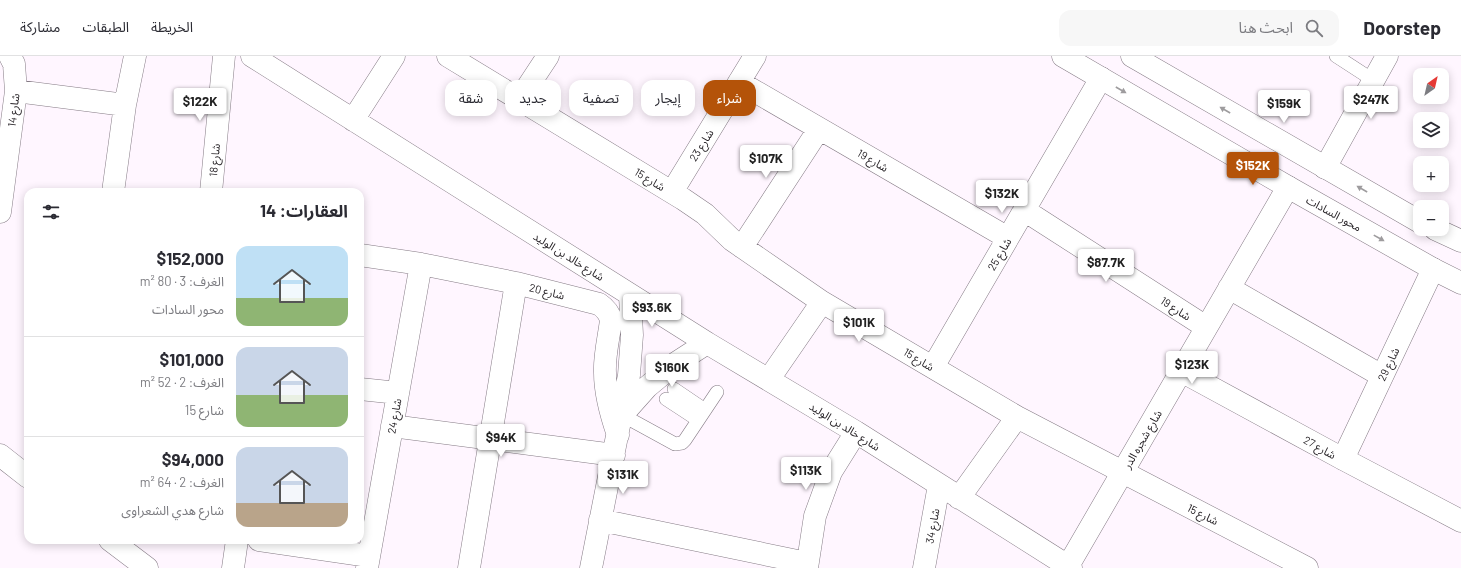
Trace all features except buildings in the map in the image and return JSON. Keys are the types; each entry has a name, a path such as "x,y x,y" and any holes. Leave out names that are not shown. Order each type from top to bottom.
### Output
{"street":[{"path":"115,188 125,105 135,56"},
{"name":"شارع 18","path":"211,188 224,56"},
{"name":"شارع خالد بن الوليد","path":"252,56 630,295 856,432 1069,567"},
{"path":"354,120 394,56"},
{"name":"شارع 15","path":"448,56 505,91"},
{"path":"532,80 548,56"},
{"name":"شارع 23","path":"740,80 755,56"},
{"name":"محور السادات","path":"1063,56 1288,187 1433,269 1461,283"},
{"path":"1132,56 1413,218"},
{"path":"1325,168 1387,56"},
{"name":"شارع 14","path":"0,212 16,91 12,57"},
{"name":"شارع 25","path":"933,367 1101,78"},
{"path":"16,91 125,105"},
{"name":"شارع 19","path":"756,92 1008,238"},
{"name":"شارع 15","path":"546,116 672,192 705,214 723,232 742,247 822,302 1017,417 1308,568"},
{"name":"شارع 23","path":"672,192 718,116"},
{"path":"742,247 819,128"},
{"name":"شارع شجره الدر","path":"1069,567 1122,472 1288,187"},
{"name":"شارع 19","path":"1024,210 1206,327"},
{"path":"1449,236 1461,242"},
{"name":"شارع 20","path":"364,256 420,264 516,283 599,304 609,313 611,320 604,372 606,393 618,435"},
{"name":"شارع 24","path":"368,562 420,264"},
{"name":"شارع 29","path":"1343,459 1433,269"},
{"path":"469,568 516,283"},
{"path":"1229,288 1382,376"},
{"path":"591,568 629,375 632,335 630,295"},
{"path":"769,379 822,302"},
{"path":"618,435 647,387 670,367 708,343"},
{"name":"شارع 27","path":"1181,371 1461,521"},
{"path":"364,389 398,393"},
{"path":"959,498 1017,417"},
{"path":"392,426 490,439 618,435"},
{"path":"600,520 807,565 814,516 831,472 856,432"},
{"path":"0,455 24,474"},
{"name":"شارع 34","path":"924,568 939,485"},
{"path":"115,544 147,568"},
{"path":"233,568 236,544"},
{"path":"279,544 368,562"}],"lane":[{"path":"1336,56 1373,80"},
{"path":"618,435 675,444 682,443 717,392"},
{"path":"670,394 701,415"}]}
